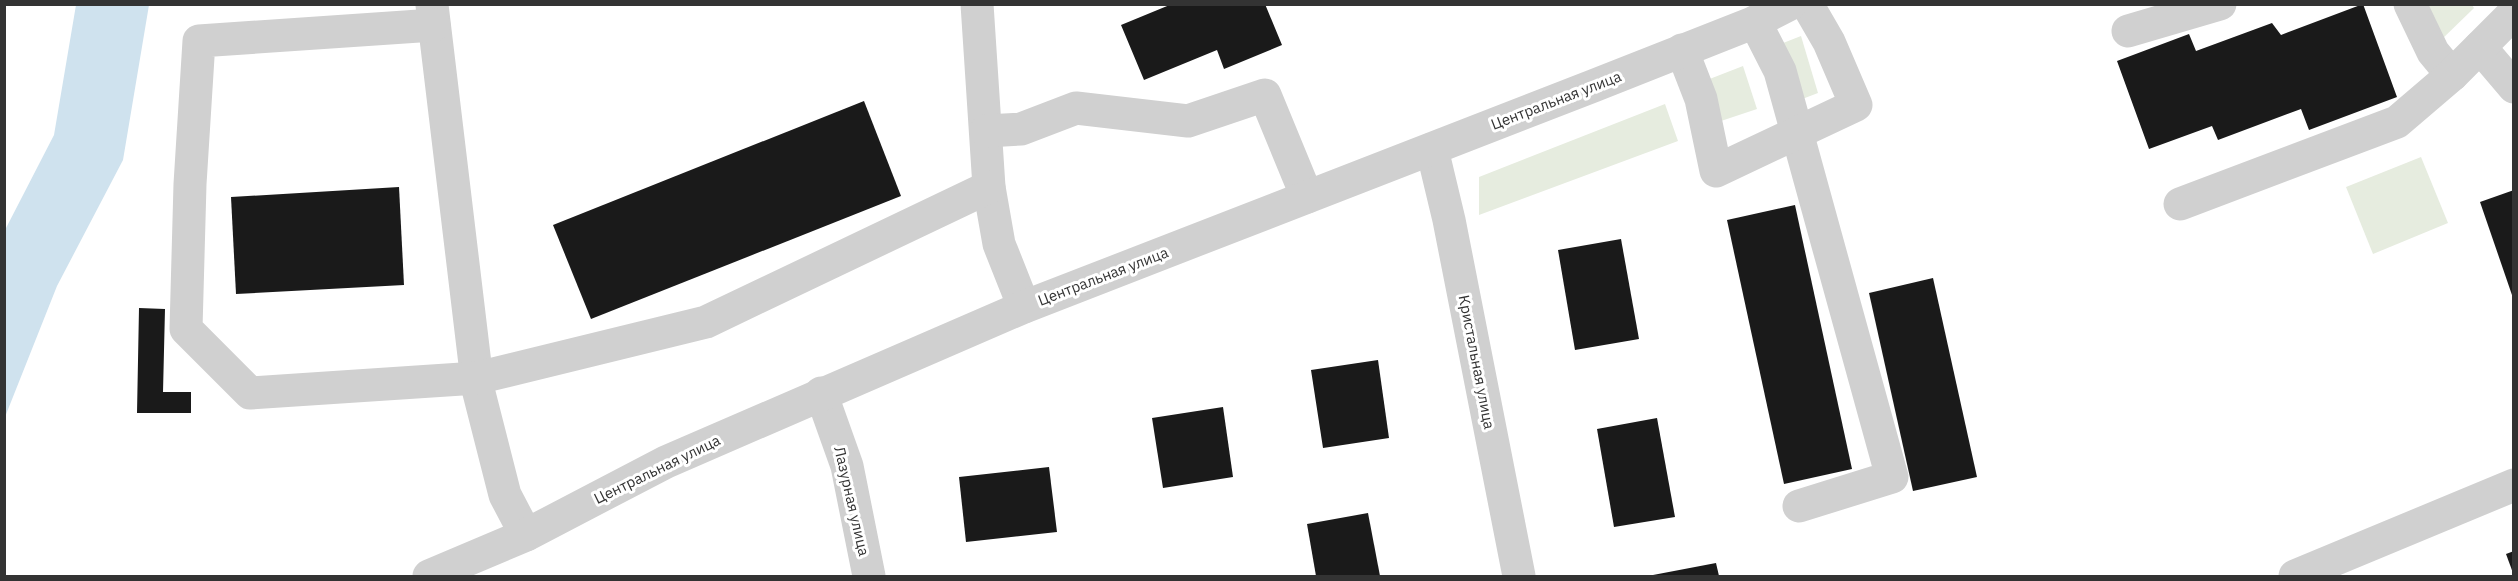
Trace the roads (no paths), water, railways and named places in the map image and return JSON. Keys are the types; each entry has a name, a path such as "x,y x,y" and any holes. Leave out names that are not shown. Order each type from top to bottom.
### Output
{"street":[{"path":"977,4 989,187 999,244 1024,307"},
{"name":"Центральная улица","path":"429,576 526,535 666,462 1024,307 1755,22 1790,4"},
{"path":"1682,50 1701,99 1716,171 1856,105 1829,42 1807,4"},
{"path":"2128,31 2220,4"},
{"path":"2410,4 2433,52 2452,75"},
{"path":"2180,204 2397,122 2452,75 2514,13"},
{"path":"526,535 506,495 477,378 433,15 200,41 190,184 186,329 250,393 477,378 706,322 989,187"},
{"path":"1755,22 1780,71 1892,477 1799,506"},
{"path":"2480,46 2514,87"},
{"path":"986,131 1021,129 1076,108 1188,121 1265,95 1307,197"},
{"name":"Кристальная улица","path":"1432,148 1449,220 1519,576"},
{"name":"Лазурная улица","path":"821,393 847,466 868,576"},
{"path":"2295,576 2514,485"}],"water":[{"path":"76,5 149,5 123,160 57,286 5,417 5,230 54,135"}]}
